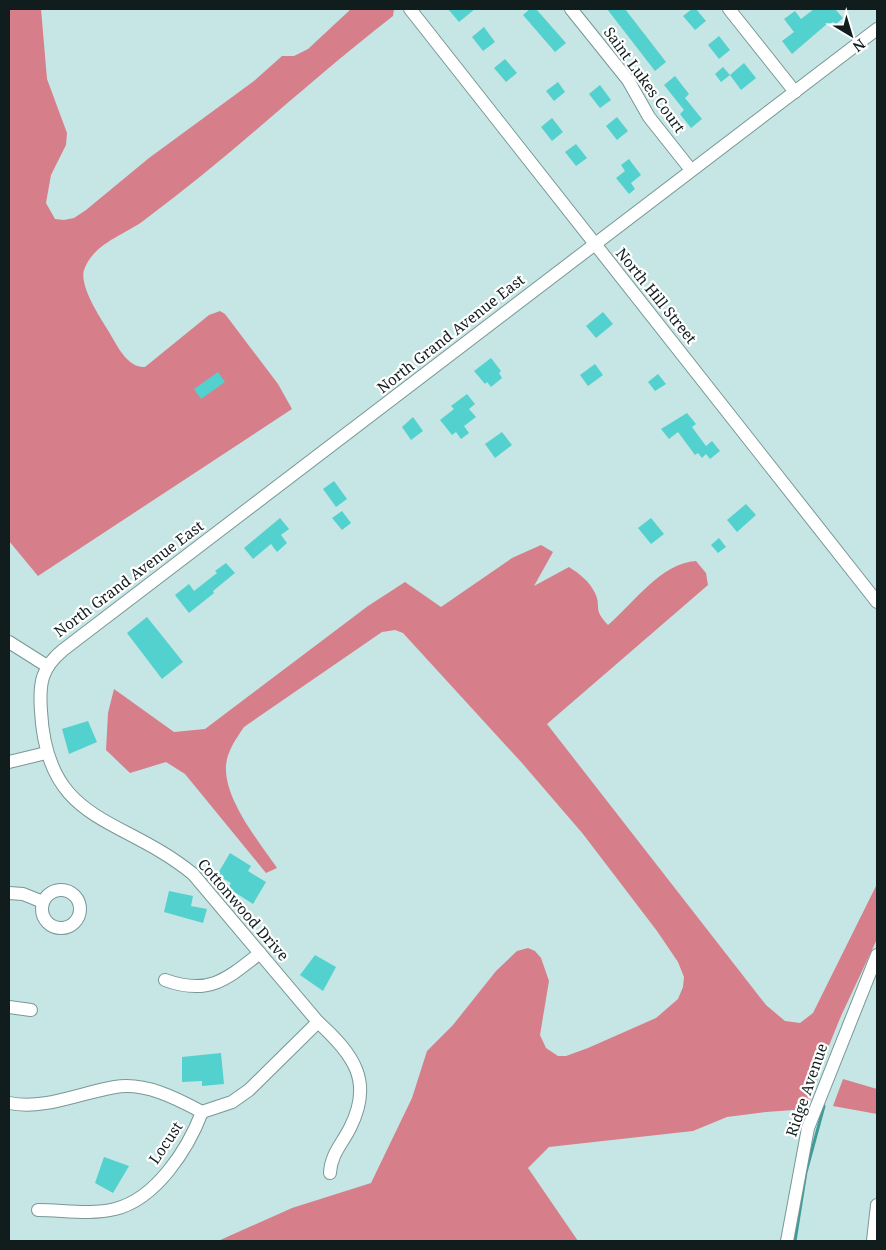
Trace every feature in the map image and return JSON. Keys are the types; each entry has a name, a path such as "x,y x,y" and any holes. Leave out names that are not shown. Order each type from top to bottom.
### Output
{"street":[{"name":"North Hill Street","path":"410,9 877,602"},
{"name":"Saint Lukes Court","path":"571,9 628,80 649,117 691,170"},
{"path":"729,9 795,92"},
{"name":"North Grand Avenue East","path":"47,666 59,654 877,29"},
{"path":"9,642 47,666"},
{"name":"Cottonwood Drive","path":"47,666 42,677 40,697 46,753 62,785 78,804 92,815 171,856 192,874 318,1022 342,1044 356,1067 362,1083 357,1112 350,1129 331,1161 330,1173"},
{"path":"9,762 46,753"},
{"path":"9,893 23,894 43,902"},
{"path":"165,980 181,985 213,985 227,979 260,953"},
{"name":"Ridge Avenue","path":"786,1241 808,1128 877,955"},
{"path":"9,1007 31,1010"},
{"name":"Locust","path":"38,1210 96,1211 114,1209 132,1203 165,1174 192,1140 202,1112 232,1102 249,1090 318,1022"},
{"path":"9,1103 39,1104 116,1086 148,1089 174,1097 202,1112"},
{"path":"873,1241 877,1205"}],"shaded area":[{"path":"9,9 41,9 47,79 67,133 66,145 51,175 46,203 55,219 64,220 74,218 86,210 149,158 254,81 282,56 294,56 308,49 351,9 394,9 393,16 179,194 139,224 111,240 95,252 84,270 85,285 92,302 119,349 133,364 145,367 209,315 220,311 225,314 278,384 292,409 38,576 9,541"},
{"path":"541,545 553,552 534,586 569,567 584,578 593,589 597,598 600,615 608,625 660,576 671,569 683,563 696,561 706,573 708,585 547,724 766,1005 785,1021 800,1023 813,1013 877,884 877,939 841,1016 821,1065 807,1109 727,1117 693,1131 549,1147 528,1168 578,1241 218,1241 292,1208 371,1183 412,1098 427,1051 453,1025 496,971 517,951 528,948 535,951 541,958 549,981 540,1035 546,1048 558,1056 566,1056 588,1048 656,1018 678,999 683,987 684,977 678,962 657,931 583,834 522,763 403,633 395,630 382,632 244,727 235,741 227,761 227,779 244,820 277,868 266,873 185,774 166,762 130,773 106,750 108,713 114,689 174,732 205,729 368,606 405,582 441,607 512,558"},
{"path":"843,1079 877,1089 877,1114 833,1106"}],"building":[{"path":"448,9 475,9 459,22"},
{"path":"530,9 536,9 566,43 555,52 523,15"},
{"path":"607,9 625,9 666,62 655,71"},
{"path":"692,9 696,9 706,21 695,30 683,16"},
{"path":"814,9 835,9 843,18 836,24 833,22 829,25 828,23 792,54 782,41 794,32 784,19 795,11 801,19"},
{"path":"484,27 495,42 483,51 472,37"},
{"path":"719,36 730,50 719,59 708,45"},
{"path":"505,59 517,73 506,82 494,68"},
{"path":"744,63 756,78 741,90 730,75"},
{"path":"723,67 730,75 721,82 715,74"},
{"path":"675,76 689,94 685,98 702,119 691,128 680,114 684,110 664,85"},
{"path":"558,82 565,92 554,101 546,91"},
{"path":"600,85 611,100 600,108 589,94"},
{"path":"617,117 628,131 617,140 606,126"},
{"path":"552,118 563,132 552,141 541,127"},
{"path":"576,144 587,158 576,166 565,152"},
{"path":"629,159 641,175 631,183 635,189 629,194 616,178 625,171 621,165"},
{"path":"603,312 613,324 596,338 586,326"},
{"path":"491,358 501,371 499,373 502,378 491,387 487,382 485,384 474,371"},
{"path":"595,364 603,375 588,386 580,375"},
{"path":"218,372 225,382 201,399 194,389"},
{"path":"658,374 666,384 655,391 648,382"},
{"path":"467,394 475,404 469,409 476,417 464,426 469,433 461,439 456,432 452,435 440,420 454,409 451,406"},
{"path":"687,413 696,424 692,427 706,446 712,441 720,451 710,459 706,454 702,458 698,453 695,455 678,432 669,439 661,429"},
{"path":"413,417 423,431 411,440 402,427"},
{"path":"502,432 512,445 495,458 485,444"},
{"path":"334,481 347,499 336,507 323,489"},
{"path":"746,504 756,515 737,532 727,520"},
{"path":"342,511 351,523 342,530 332,518"},
{"path":"280,518 289,529 281,535 287,543 277,552 271,544 253,559 244,548"},
{"path":"651,518 664,534 651,544 638,528"},
{"path":"719,538 726,547 718,553 711,545"},
{"path":"226,563 235,573 189,613 175,595 189,584 194,591 217,573 215,571"},
{"path":"147,617 183,662 162,679 127,633"},
{"path":"88,721 97,742 69,754 62,729"},
{"path":"230,853 251,866 248,871 266,882 253,904 228,888 231,883 217,875"},
{"path":"169,891 193,896 191,906 207,909 203,923 164,912"},
{"path":"315,955 336,967 323,991 300,975"},
{"path":"221,1053 224,1084 202,1086 202,1081 182,1082 182,1057"},
{"path":"104,1157 129,1166 113,1193 95,1183"}],"waterway":[{"path":"795,1241 806,1172 824,1106"}]}
